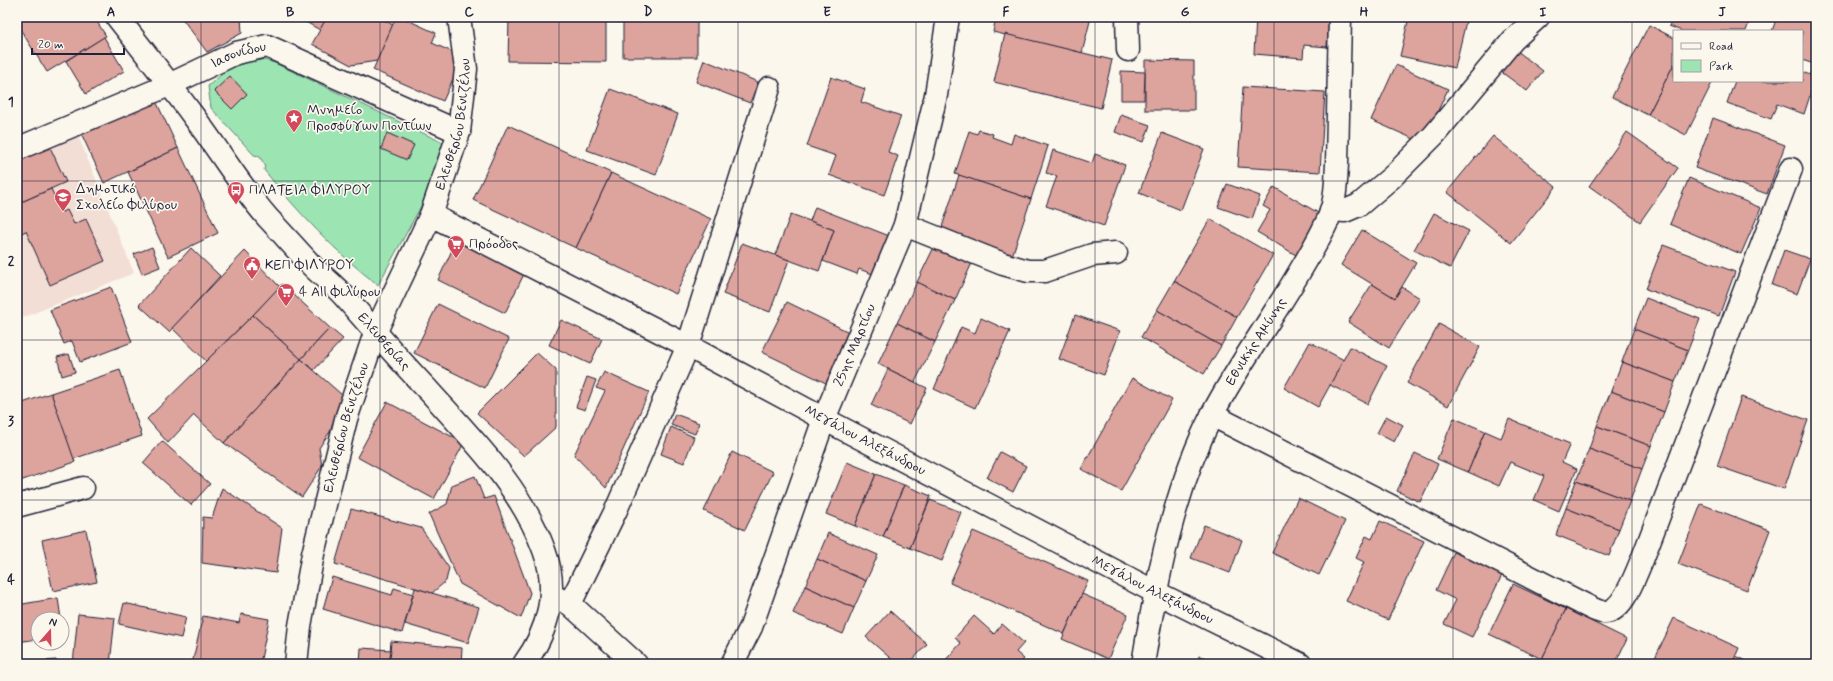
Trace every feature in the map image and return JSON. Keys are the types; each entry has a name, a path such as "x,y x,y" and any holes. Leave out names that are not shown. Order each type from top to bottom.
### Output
{"street":[{"name":"Ελευθερίας","path":"117,17 259,206 312,266 343,295 375,333 486,455 510,486 536,531 544,550 551,577 560,600"},
{"name":"Ελευθερίου Βενιζέλου","path":"296,664 305,598 328,486 346,419 375,333 431,215 459,132 466,69 459,17"},
{"name":"25ης Μαρτίου","path":"732,664 751,627 824,419 905,225 936,95 948,17"},
{"path":"1127,17 1128,50"},
{"name":"Εθνικής Αμύνης","path":"1143,664 1155,592 1170,530 1197,449 1212,415 1304,264 1323,230 1331,210 1336,183 1337,164 1340,17"},
{"path":"1331,210 1346,211 1359,205 1392,177 1434,135 1513,40 1538,17"},
{"name":"Ιασονίδου","path":"17,149 169,85 236,53 267,46 459,132"},
{"path":"524,664 539,641 550,609 560,600 616,510 688,346 769,88"},
{"path":"1212,415 1585,605 1602,612 1612,611 1619,605 1628,590 1642,560 1791,169"},
{"name":"Μεγάλου Αλεξάνδρου","path":"431,215 688,346 824,419 1155,592 1300,664"},
{"path":"905,225 1003,264 1028,271 1045,271 1092,255 1116,253"},
{"path":"17,506 83,488"},
{"path":"560,600 636,664"}],"shaded area":[{"name":"Δημοτικό Σχολείο Φιλύρου","path":"75,128 134,273 17,320 17,152"}],"green space":[{"path":"257,58 275,63 446,144 426,197 378,285 347,260 303,216 264,170 265,165 259,156 254,155 211,108 208,86 234,64"}],"building":[{"path":"17,17 94,17 106,36 47,72 17,24"},
{"path":"181,17 241,17 242,33 207,52"},
{"path":"297,17 327,17 320,30"},
{"path":"327,17 379,17 393,25 377,61 351,65 312,44"},
{"path":"396,17 401,17 436,33 432,43 457,54 457,70 443,101 373,70"},
{"path":"509,17 606,17 606,62 508,61"},
{"path":"623,17 697,17 697,57 623,57"},
{"path":"996,17 1091,17 1082,53 993,32"},
{"path":"1256,17 1329,17 1327,47 1304,45 1303,58 1254,54"},
{"path":"1409,17 1467,17 1455,68 1400,56"},
{"path":"1673,17 1751,17 1746,30 1679,30 1669,26"},
{"path":"1777,17 1816,17 1816,77 1810,74 1814,64 1803,60 1803,30 1772,30"},
{"path":"1649,25 1673,37 1673,66 1648,115 1612,97"},
{"path":"1005,34 1112,60 1101,108 994,82"},
{"path":"104,37 124,71 86,94 66,61"},
{"path":"1516,50 1543,71 1527,91 1500,71"},
{"path":"704,60 758,82 750,103 696,82"},
{"path":"1145,60 1194,61 1194,110 1145,110"},
{"path":"1396,65 1448,89 1423,143 1371,120"},
{"path":"1673,66 1673,82 1712,82 1686,135 1648,115"},
{"path":"1121,71 1145,72 1144,100 1121,100"},
{"path":"1803,72 1816,77 1804,114 1777,104 1771,119 1727,103 1735,82 1803,82"},
{"path":"230,76 247,94 232,109 214,91"},
{"path":"831,77 865,89 861,102 901,116 888,152 898,156 884,195 829,175 836,156 807,146"},
{"path":"1243,87 1325,92 1320,172 1238,167"},
{"path":"610,89 678,114 656,175 587,150"},
{"path":"155,99 178,148 104,183 81,133"},
{"path":"1121,115 1150,125 1144,142 1115,132"},
{"path":"1713,118 1785,145 1767,194 1695,168"},
{"path":"508,125 611,173 576,248 473,200"},
{"path":"979,130 993,134 992,137 1011,144 1014,134 1048,146 1031,199 955,174 969,131 977,134"},
{"path":"1627,132 1678,168 1640,222 1589,186"},
{"path":"387,133 414,145 407,160 381,149"},
{"path":"1162,133 1204,149 1181,210 1139,193"},
{"path":"1493,136 1556,187 1511,243 1447,192"},
{"path":"50,147 66,182 17,204 17,162"},
{"path":"178,148 218,233 168,257 128,172"},
{"path":"1053,150 1092,163 1095,154 1125,165 1104,226 1046,206 1057,176 1046,173"},
{"path":"611,173 711,219 676,294 576,248"},
{"path":"959,175 1031,199 1012,256 940,233"},
{"path":"1689,178 1761,208 1741,254 1670,224"},
{"path":"1227,184 1260,196 1252,219 1218,207"},
{"path":"1274,187 1320,214 1296,255 1257,232 1270,210 1263,206"},
{"path":"51,189 62,212 67,210 74,224 86,219 105,261 50,285 26,231 17,235 17,204"},
{"path":"815,207 892,237 878,276 859,269 857,274 823,261 834,230 810,221"},
{"path":"1434,213 1469,231 1450,268 1414,250"},
{"path":"791,214 834,230 819,271 775,255"},
{"path":"1210,219 1273,255 1237,317 1174,281"},
{"path":"1362,230 1416,263 1395,298 1341,265"},
{"path":"460,233 526,270 505,313 438,280"},
{"path":"742,243 789,260 770,312 723,294"},
{"path":"935,245 972,263 955,300 917,282"},
{"path":"1663,245 1735,272 1719,316 1646,289"},
{"path":"152,247 160,267 142,274 134,254"},
{"path":"191,248 220,276 169,332 139,305"},
{"path":"1784,250 1810,259 1797,294 1772,285"},
{"path":"245,251 280,287 206,361 172,328"},
{"path":"1174,281 1237,317 1221,346 1157,310"},
{"path":"917,282 955,300 935,342 897,323"},
{"path":"282,284 330,328 301,359 253,315"},
{"path":"1372,284 1395,298 1402,287 1420,298 1389,348 1348,322"},
{"path":"111,287 132,342 80,362 72,341 64,344 50,310"},
{"path":"1646,298 1700,319 1688,350 1634,329"},
{"path":"787,302 851,333 826,383 762,352"},
{"path":"438,304 509,339 485,388 414,353"},
{"path":"1157,310 1221,346 1204,374 1141,337"},
{"path":"253,315 301,359 224,443 194,415 168,443 147,419"},
{"path":"1075,315 1120,331 1104,375 1059,359"},
{"path":"981,318 1010,331 975,408 934,389 961,327 975,333"},
{"path":"561,320 602,339 590,364 549,345"},
{"path":"897,323 935,342 915,382 878,364"},
{"path":"1439,324 1480,347 1448,406 1407,383"},
{"path":"330,328 343,339 314,370 301,359"},
{"path":"1634,329 1688,350 1675,382 1622,362"},
{"path":"1310,342 1344,360 1318,407 1284,388"},
{"path":"1350,347 1387,366 1368,404 1330,385"},
{"path":"537,353 556,370 556,427 524,456 477,413"},
{"path":"69,354 75,372 62,376 57,357"},
{"path":"301,359 350,402 319,448 322,466 302,497 224,443"},
{"path":"1622,362 1675,382 1664,412 1611,391"},
{"path":"888,369 927,388 910,424 871,405"},
{"path":"120,370 142,436 73,459 51,393"},
{"path":"604,372 649,392 606,488 574,455 605,391 596,388"},
{"path":"587,377 596,380 585,410 576,407"},
{"path":"1132,378 1172,400 1121,491 1081,469"},
{"path":"1611,391 1664,412 1651,446 1597,426"},
{"path":"51,393 75,462 17,482 17,405"},
{"path":"1741,397 1808,420 1784,489 1717,466"},
{"path":"387,402 464,443 434,499 357,457"},
{"path":"675,414 699,423 695,434 671,425"},
{"path":"1386,416 1403,425 1394,442 1377,433"},
{"path":"1454,418 1485,431 1468,472 1437,459"},
{"path":"1509,419 1570,444 1562,462 1577,469 1559,511 1534,500 1544,476 1510,462 1499,486 1468,472 1485,431 1501,438"},
{"path":"1597,426 1651,446 1642,469 1589,449"},
{"path":"671,427 694,437 684,463 661,454"},
{"path":"162,441 210,484 191,505 143,463"},
{"path":"1589,449 1642,469 1630,501 1576,481"},
{"path":"732,452 773,472 745,530 704,511"},
{"path":"1000,452 1026,466 1013,492 987,478"},
{"path":"1415,453 1438,464 1420,502 1397,491"},
{"path":"847,462 876,474 855,526 826,514"},
{"path":"876,474 904,485 883,537 855,526"},
{"path":"475,476 484,499 494,496 530,593 521,618 460,584 429,514 447,504 452,485"},
{"path":"1576,481 1630,501 1619,529 1566,508"},
{"path":"904,485 931,496 910,548 883,537"},
{"path":"222,488 282,528 276,573 202,563 203,517 212,518"},
{"path":"1298,498 1345,521 1319,575 1272,553"},
{"path":"930,500 961,512 942,561 910,548"},
{"path":"1701,504 1770,530 1747,590 1678,564"},
{"path":"1566,508 1619,529 1609,556 1556,535"},
{"path":"351,509 421,528 449,568 446,581 432,593 335,564"},
{"path":"1380,521 1424,541 1388,620 1346,601 1364,562 1356,558 1366,536 1372,539"},
{"path":"1204,525 1242,540 1230,573 1191,558"},
{"path":"86,530 97,582 53,591 42,540"},
{"path":"973,531 1088,581 1064,634 950,583"},
{"path":"828,533 878,555 866,581 817,559"},
{"path":"1454,552 1502,575 1472,637 1444,624 1456,600 1436,590"},
{"path":"817,559 866,581 854,608 805,586"},
{"path":"332,577 392,595 394,588 413,594 402,633 323,609"},
{"path":"1513,584 1566,609 1542,659 1489,634"},
{"path":"805,586 854,608 843,634 793,613"},
{"path":"415,588 479,607 468,643 405,624"},
{"path":"1082,594 1128,614 1108,659 1062,639"},
{"path":"58,598 60,611 30,611 30,640 17,642 17,605"},
{"path":"124,603 186,617 181,638 119,624"},
{"path":"1566,609 1627,639 1615,664 1552,664 1542,659"},
{"path":"890,611 927,644 909,664 897,664 866,637"},
{"path":"78,614 115,618 110,664 73,664"},
{"path":"241,614 269,619 260,664 192,664 203,616 239,623"},
{"path":"974,616 994,634 1002,624 1024,643 1016,652 1024,659 1019,664 942,664 961,643 955,638"},
{"path":"1674,618 1739,648 1732,664 1652,664"},
{"path":"391,641 462,648 461,664 389,664"},
{"path":"361,648 391,650 389,664 360,664"},
{"path":"1199,656 1225,663 1196,664"},
{"path":"1736,656 1753,664 1732,664"},
{"path":"56,660 57,664 17,664 17,663"}],"place":[{"name":"Μνημείο Προσφύγων Ποντίων","path":"294,133"},
{"name":"ΠΛΑΤΕΙΑ ΦΙΛΥΡΟΥ","path":"236,205"},
{"name":"Δημοτικό Σχολείο Φιλύρου","path":"63,212"},
{"name":"Πρόοδος","path":"456,259"},
{"name":"ΚΕΠ ΦΙΛΥΡΟΥ","path":"252,280"},
{"name":"4 All Φιλύρου","path":"286,307"}]}
